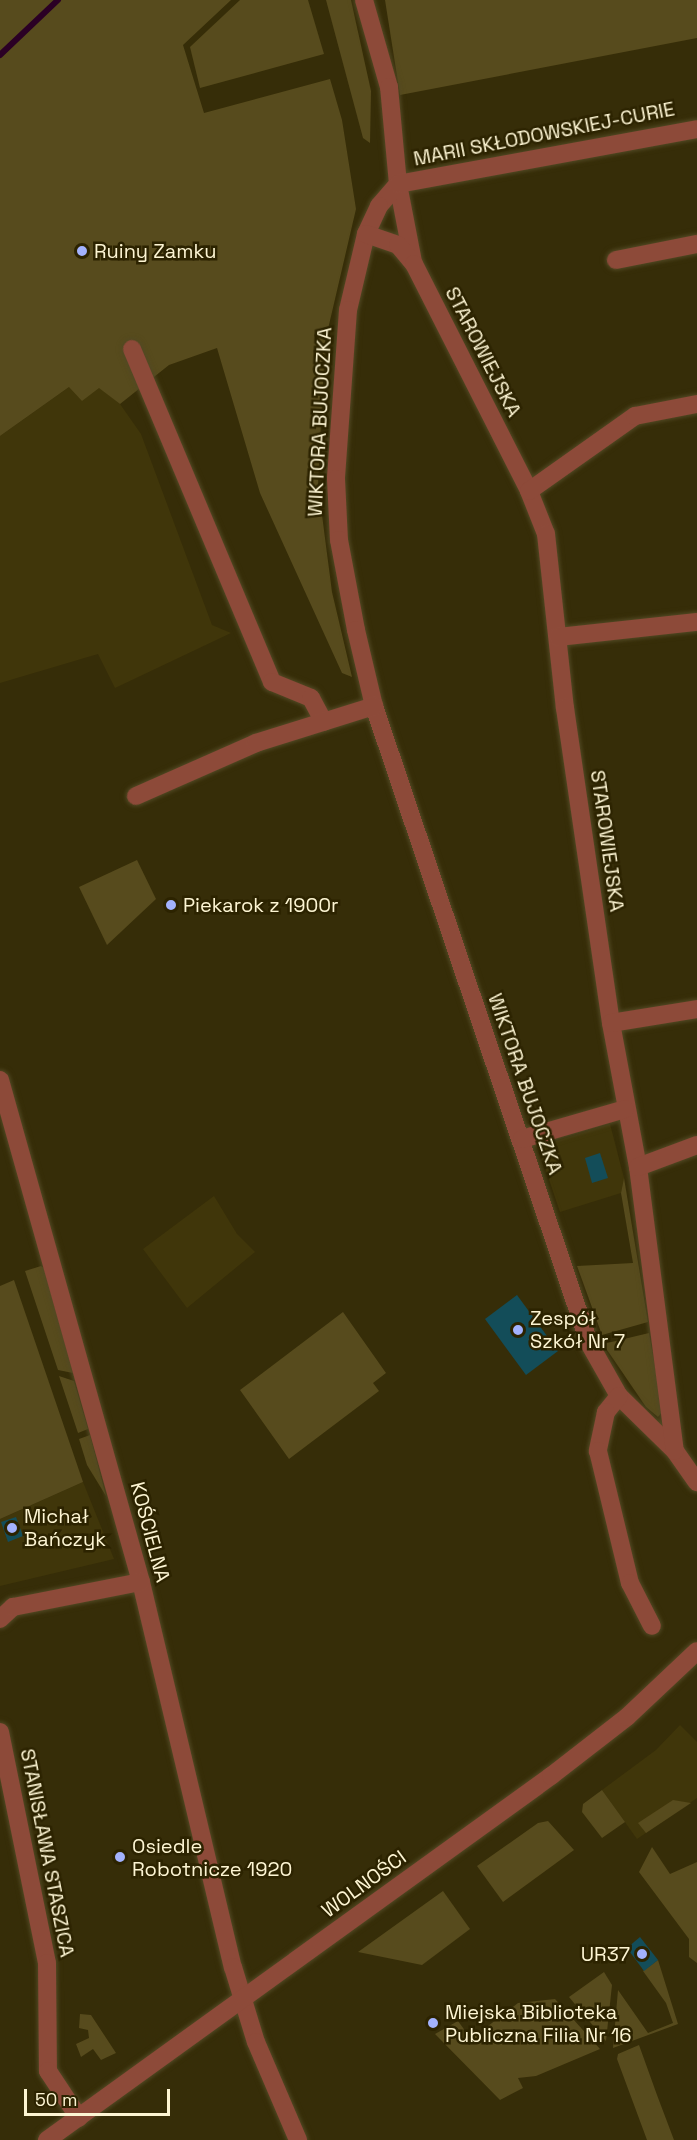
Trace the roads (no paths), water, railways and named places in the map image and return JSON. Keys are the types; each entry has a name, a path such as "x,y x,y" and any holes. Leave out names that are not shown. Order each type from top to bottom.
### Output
{"street":[{"name":"STAROWIEJSKA","path":"364,0 389,87 398,184 414,264"},
{"name":"MARII SKŁODOWSKIEJ-CURIE","path":"398,184 697,129"},
{"name":"WIKTORA BUJOCZKA","path":"398,184 380,206 366,234 348,310 336,479 339,540 374,706 589,1342 619,1396 675,1451 697,1482"},
{"name":"STAROWIEJSKA","path":"366,234 398,245 414,264 529,491 546,534 611,1023 625,1109 638,1167 675,1451"},
{"path":"616,260 697,244"},
{"path":"132,349 272,682 311,698 324,722"},
{"path":"529,491 635,416 697,404"},
{"path":"558,637 697,622"},
{"path":"136,796 222,756 374,706"},
{"path":"611,1023 697,1009"},
{"name":"KOŚCIELNA","path":"0,1080 141,1582 242,1999 297,2140"},
{"path":"522,1139 625,1109"},
{"path":"638,1167 697,1145"},
{"path":"619,1396 606,1412 598,1451 630,1583 652,1626"},
{"path":"0,1619 13,1607 141,1582"},
{"name":"WOLNOŚCI","path":"47,2140 603,1737 697,1651"},
{"name":"STANISŁAWA STASZICA","path":"0,1732 47,1963 48,2072 79,2118"}],"waterway":[{"path":"0,55 58,0"}],"place":[{"name":"Ruiny Zamku","path":"82,251"},
{"name":"Piekarok z 1900r","path":"171,905"},
{"name":"Zespół Szkół Nr 7","path":"518,1330"},
{"name":"Michał Bańczyk","path":"12,1528"},
{"name":"Osiedle Robotnicze 1920","path":"120,1857"},
{"name":"UR37","path":"642,1954"},
{"name":"Miejska Biblioteka Publiczna Filia Nr 16","path":"433,2023"}]}
